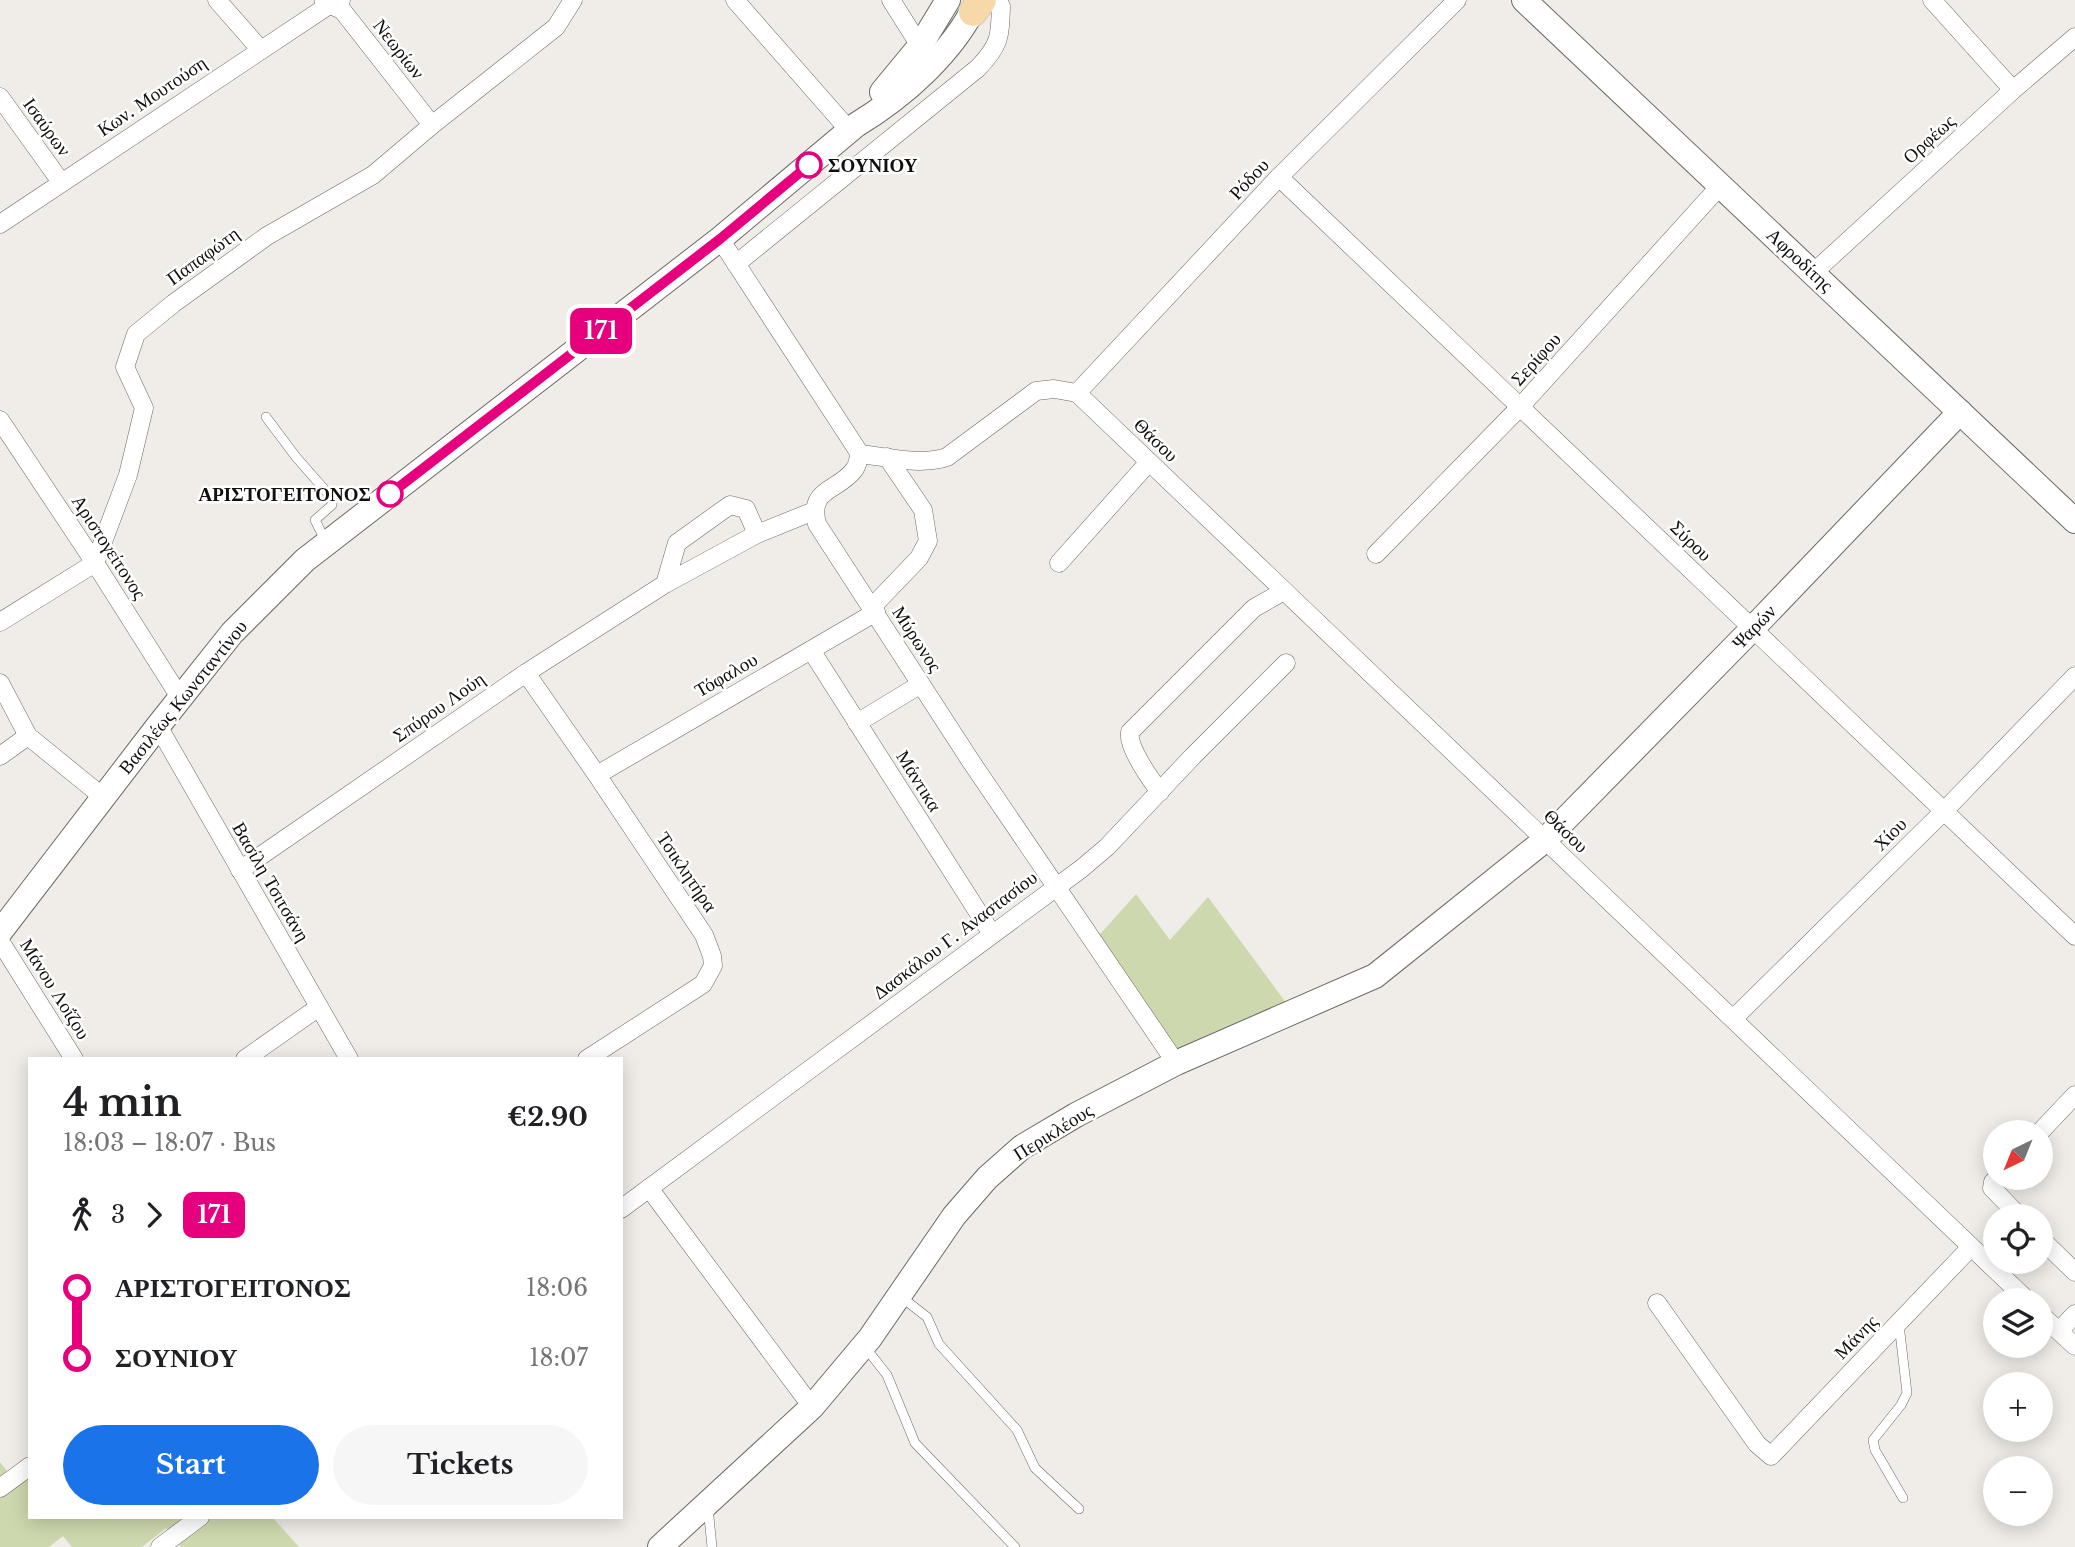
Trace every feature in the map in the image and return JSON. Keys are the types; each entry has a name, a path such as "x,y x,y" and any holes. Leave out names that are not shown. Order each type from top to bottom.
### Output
{"street":[{"path":"217,0 260,50"},
{"name":"Παπαφώτη","path":"95,563 128,475 144,408 125,367 136,334 267,236 373,175 556,27 573,0"},
{"path":"735,0 852,128"},
{"path":"891,0 920,46"},
{"name":"Ρόδου","path":"1077,393 1279,177 1457,0"},
{"name":"Αφροδίτης","path":"1524,0 2075,521"},
{"path":"1933,0 2013,90"},
{"name":"Κων. Μουτούση","path":"0,224 330,2"},
{"name":"Νεωρίων","path":"330,2 342,9 432,125"},
{"path":"736,264 978,68 990,55 1000,36 976,4"},
{"name":"Βασιλέως Κωνσταντίνου","path":"852,128 920,46 976,4"},
{"name":"Βασιλέως Κωνσταντίνου","path":"0,932 232,633 305,560 720,239 852,128 877,112 944,52 976,4"},
{"name":"Ορφέως","path":"1813,273 2013,90 2075,37"},
{"name":"Ισαύρων","path":"0,97 61,182"},
{"name":"Σύρου","path":"1279,177 2075,936"},
{"name":"Σερίφου","path":"1376,554 1521,407 1720,186"},
{"path":"720,239 860,454 856,468 819,496 814,511"},
{"path":"860,454 923,461 947,457 1037,391 1054,389 1077,393"},
{"name":"Θάσου","path":"1077,393 1971,1247 1983,1253"},
{"name":"Ψαρών","path":"1545,840 1960,412"},
{"name":"Αριστογείτονος","path":"0,420 181,699"},
{"name":"Τόφαλου","path":"597,775 811,650 874,610 919,558 928,541 923,510 887,457"},
{"path":"1059,563 1149,462"},
{"path":"665,584 677,543 730,505 746,509 757,534"},
{"name":"Σπύρου Λούη","path":"240,870 526,673 665,584 757,534 814,511"},
{"name":"Μύρωνος","path":"814,511 817,524 970,760 1176,1063"},
{"path":"0,622 95,563"},
{"path":"1160,792 1132,747 1130,732 1254,608 1284,591"},
{"name":"Μάντικα","path":"811,650 992,934"},
{"name":"Δασκάλου Γ. Αναστασίου","path":"623,1208 1107,847 1286,663"},
{"name":"Τσικλητήρα","path":"526,673 704,935 712,956 713,966 703,984 695,991 590,1057"},
{"name":"Χίου","path":"1733,1019 1944,811 2075,676"},
{"path":"0,683 28,736 103,797"},
{"path":"858,723 921,684"},
{"name":"Βασίλη Τσιτσάνη","path":"158,726 348,1057"},
{"path":"0,756 28,736"},
{"name":"Περικλέους","path":"660,1547 812,1407 864,1346 954,1216 987,1178 1023,1147 1076,1115 1176,1063 1234,1040 1375,976 1545,840"},
{"name":"Μάνου Λοΐζου","path":"0,941 73,1057"},
{"path":"248,1057 319,1007"},
{"path":"2051,1120 2075,1095"},
{"path":"649,1188 812,1407"},
{"path":"1994,1190 2007,1204"},
{"name":"Μάνης","path":"1657,1303 1757,1444 1771,1456 1971,1247"},
{"path":"2053,1251 2075,1272"},
{"name":"Θάσου","path":"2005,1274 2016,1288"},
{"path":"2059,1331 2075,1314"},
{"path":"2053,1326 2075,1346"},
{"path":"0,1488 28,1467"},
{"path":"160,1547 197,1519"}],"lane":[{"path":"265,417 332,498 332,505 315,520 326,544"},
{"path":"899,1295 927,1317 939,1344 1017,1430 1035,1468 1079,1509"},
{"path":"1899,1322 1907,1393 1901,1405 1872,1440 1903,1498"},
{"path":"864,1346 887,1375 915,1443 1015,1547"},
{"path":"707,1504 712,1547"}],"green space":[{"path":"1136,894 1170,940 1208,897 1287,1004 1168,1059 1094,941"},
{"path":"0,1462 18,1485 28,1478 28,1519 274,1519 299,1547 181,1547 166,1528 142,1547 72,1547 63,1536 49,1547 0,1547"}],"bus line":[{"name":"171","path":"390,494 720,239 809,165"}],"place":[{"name":"ΣΟΥΝΙΟΥ","path":"809,165"},
{"name":"ΑΡΙΣΤΟΓΕΙΤΟΝΟΣ","path":"390,494"}]}
